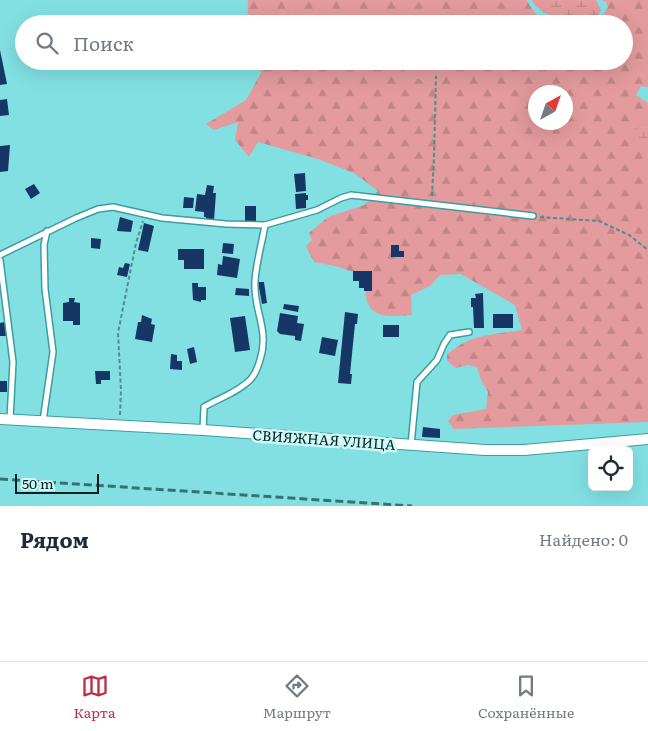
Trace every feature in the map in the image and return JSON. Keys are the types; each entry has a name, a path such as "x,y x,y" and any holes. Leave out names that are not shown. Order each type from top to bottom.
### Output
{"street":[{"name":"СВИЯЖНАЯ УЛИЦА","path":"5,419 203,430 485,450 514,450 648,439"}],"lane":[{"path":"0,255 47,231 98,209 113,207 162,218 226,224 265,225 317,210 351,195 533,216"},
{"path":"203,430 204,407 237,390 251,379 261,358 264,335 257,306 254,282 265,225"},
{"path":"43,421 53,352 45,289 44,245 47,231"},
{"path":"0,260 13,362 5,419"},
{"path":"411,446 416,382 437,360 450,335 469,332"}],"path":[{"path":"431,204 436,76"},
{"path":"120,425 121,390 118,333 136,243 145,214"},
{"path":"533,216 599,221 629,236 648,250"}],"green space":[{"path":"248,0 527,0 538,15 247,15"},
{"path":"531,0 596,0 601,10 598,15 548,15"},
{"path":"601,0 648,0 648,87 641,86 636,95 648,103 648,127 635,128 642,147 648,148 648,422 454,429 448,421 453,415 486,409 488,392 481,380 477,367 467,365 456,368 447,361 447,355 464,343 482,336 522,330 515,305 461,274 440,275 430,286 411,295 412,315 391,316 377,313 368,304 366,294 367,276 314,262 306,246 312,240 309,233 328,217 364,205 378,191 354,173 318,159 258,142 249,157 235,140 238,122 214,130 206,124 246,100 261,73 260,70 404,70 416,78 433,84 439,84 445,77 440,70 633,70 633,15 603,15 608,7 606,2"},
{"path":"404,70 440,70 445,77 439,84 433,84 416,78"},
{"path":"648,127 648,148 631,141 635,128"}],"building":[{"path":"0,50 7,84 0,85"},
{"path":"7,99 9,115 0,116 0,100"},
{"path":"10,145 8,171 0,172 0,146"},
{"path":"305,173 306,191 296,192 294,174"},
{"path":"34,184 40,193 31,199 25,189"},
{"path":"207,185 214,186 213,193 216,193 214,220 206,219 204,212 195,211 197,194 205,195"},
{"path":"306,193 308,200 306,200 306,208 296,209 295,194"},
{"path":"184,197 194,198 193,208 183,208"},
{"path":"245,206 256,206 256,221 245,221"},
{"path":"120,217 133,221 131,232 117,231"},
{"path":"144,223 154,226 148,252 138,250"},
{"path":"91,238 101,239 100,249 91,248"},
{"path":"223,243 234,244 233,254 222,253"},
{"path":"391,245 399,245 399,251 404,251 404,257 391,257"},
{"path":"178,249 204,249 204,269 184,269 184,260 178,260"},
{"path":"223,256 240,259 237,278 217,275 218,264 222,265"},
{"path":"125,263 130,264 127,277 117,275 119,267 123,268"},
{"path":"353,271 372,271 372,291 364,291 364,288 359,288 359,281 353,281"},
{"path":"258,282 264,282 267,303 262,304"},
{"path":"192,283 198,283 198,287 206,287 206,300 201,300 201,302 193,300"},
{"path":"236,288 249,289 249,296 235,295"},
{"path":"483,293 484,328 474,328 471,298 476,298 475,294"},
{"path":"69,298 75,298 74,302 80,303 80,325 73,325 73,321 63,321 63,303 69,302"},
{"path":"284,304 299,306 298,312 283,309"},
{"path":"345,312 358,314 357,324 355,324 350,374 352,374 351,384 338,383"},
{"path":"280,313 298,316 297,323 304,324 301,341 295,340 295,336 280,334 277,331"},
{"path":"493,314 513,314 513,328 493,328"},
{"path":"142,315 152,319 151,324 155,325 152,342 135,339 138,322 141,322"},
{"path":"245,316 250,350 235,352 230,318"},
{"path":"5,322 7,336 0,336 0,323"},
{"path":"383,325 399,325 399,337 383,337"},
{"path":"322,337 338,340 335,356 319,353"},
{"path":"194,347 197,362 190,364 187,349"},
{"path":"171,354 177,355 177,361 182,361 182,370 170,369"},
{"path":"95,371 110,371 110,380 101,380 101,384 96,384"},
{"path":"0,381 7,381 7,392 0,392"},
{"path":"423,427 440,429 440,438 422,437"}],"railway":[{"path":"0,479 412,506"}]}
